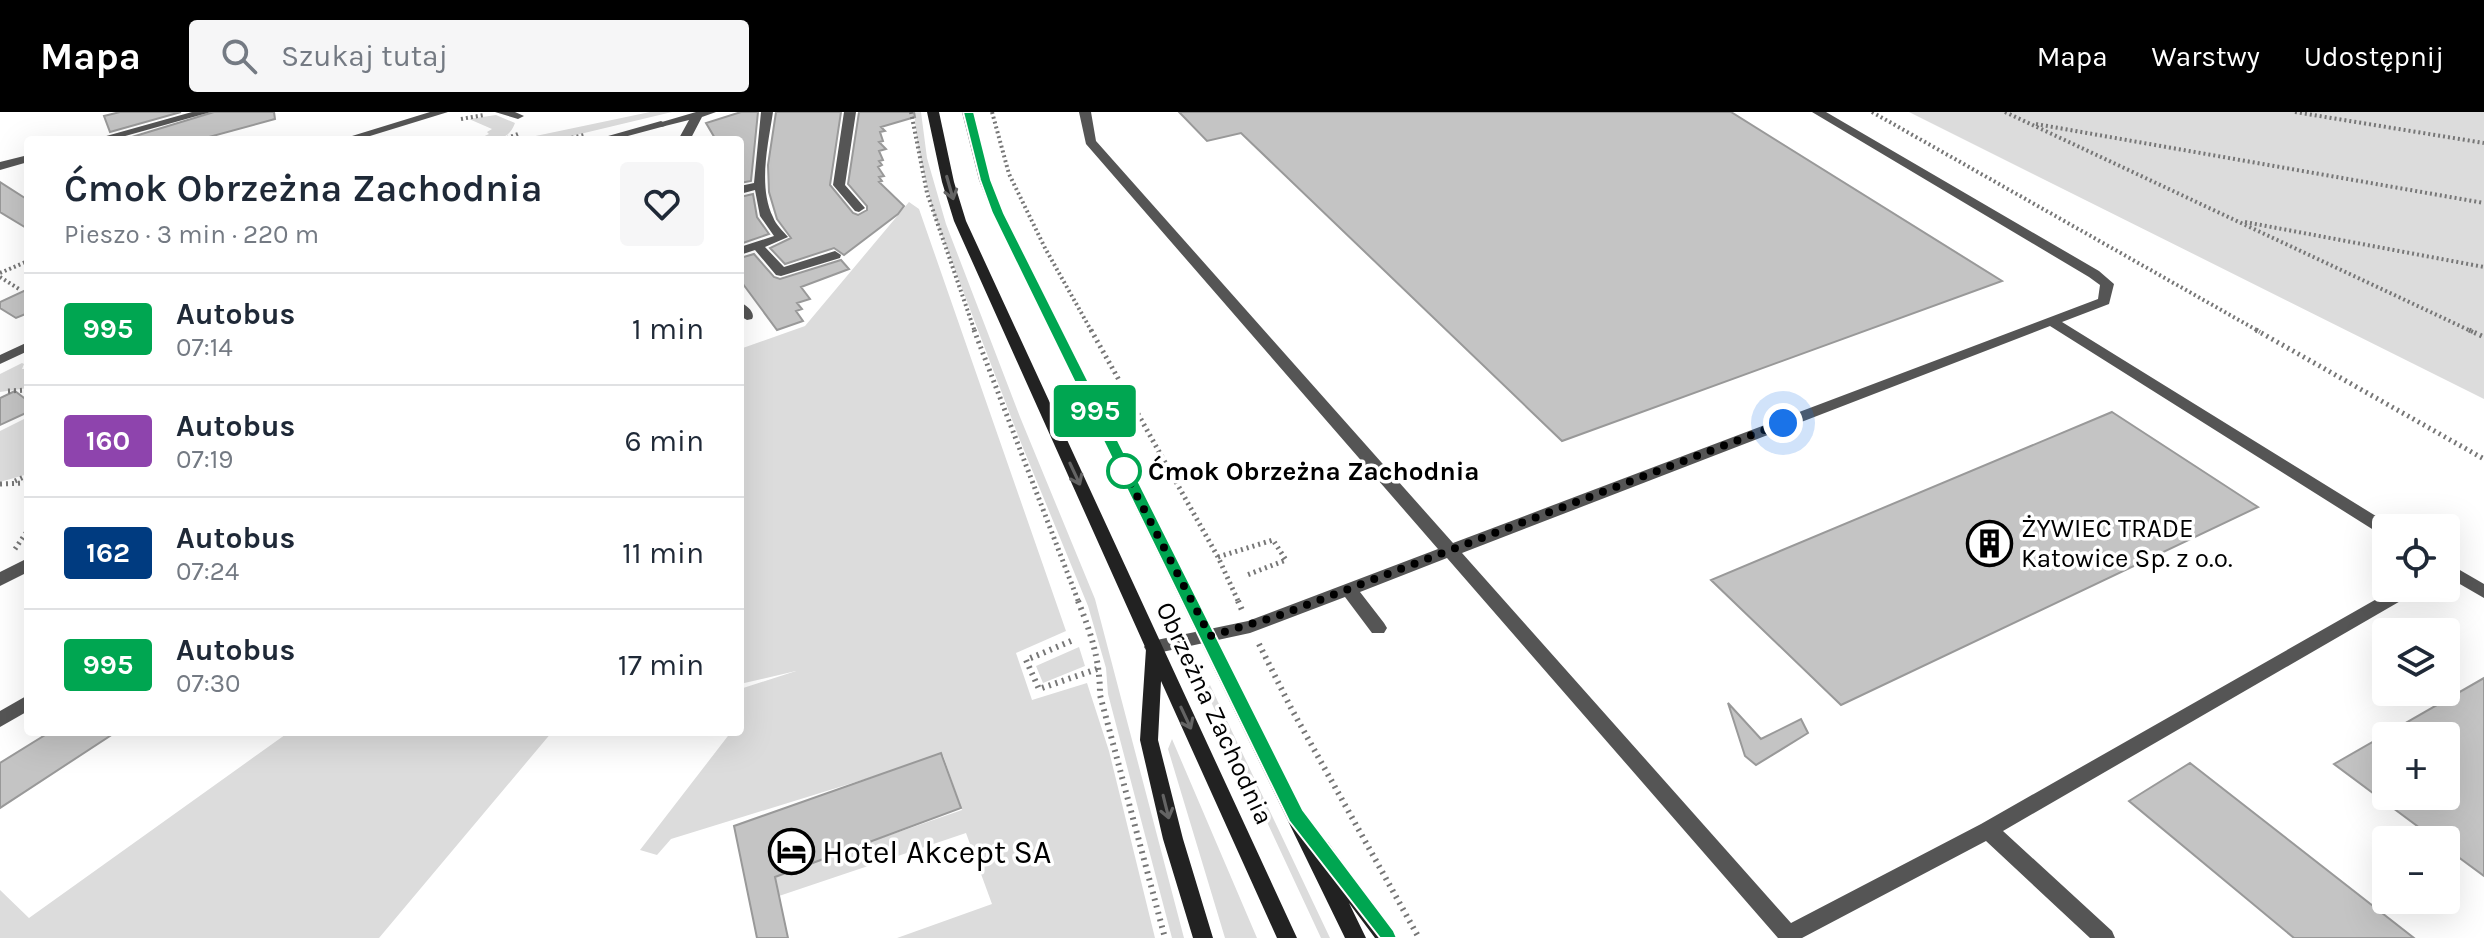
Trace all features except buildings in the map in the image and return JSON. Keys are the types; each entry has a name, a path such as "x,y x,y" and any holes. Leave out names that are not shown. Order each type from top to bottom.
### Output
{"street":[{"path":"113,136 205,112"},
{"path":"359,136 442,112"},
{"path":"744,250 782,237 767,218 761,185 767,112"},
{"path":"850,112 839,185 859,208"},
{"name":"Obrzeżna Zachodnia","path":"933,112 960,221 1287,938"},
{"name":"Obrzeżna Zachodnia","path":"968,112 985,180 998,213 1124,471 1210,636 1356,938"},
{"path":"1085,112 1090,142 1790,936 1988,830 2386,602"},
{"path":"1203,938 1173,839 1149,740 1153,647 1250,627 2104,301 2107,284 1818,112"},
{"path":"497,113 518,116"},
{"path":"615,136 706,113"},
{"path":"687,136 706,113"},
{"path":"0,166 24,159"},
{"path":"744,189 761,185"},
{"path":"757,245 781,272 835,255"},
{"path":"2050,320 2372,521"},
{"path":"0,360 24,348"},
{"path":"0,580 24,566"},
{"path":"2460,577 2484,592"},
{"path":"1349,590 1378,628"},
{"path":"0,720 24,705"},
{"path":"1296,815 1387,938"},
{"path":"1988,830 2105,938"}],"path":[{"path":"911,112 918,162 940,240 1025,469 1095,643 1100,668 1100,695 1165,938"},
{"path":"992,112 1009,174 1045,248 1218,557 1291,708 1419,938"},
{"path":"1872,112 2484,459"},
{"path":"2005,112 2484,337"},
{"path":"2295,112 2484,143"},
{"path":"461,119 497,113"},
{"path":"2028,123 2484,203"},
{"path":"2236,220 2484,267"},
{"path":"19,289 0,275 24,263"},
{"path":"8,391 24,390"},
{"path":"3,484 24,476"},
{"path":"3,484 24,483"},
{"path":"1218,557 1273,540 1286,560 1247,575"},
{"path":"1071,641 1026,660 1039,689 1100,668"}],"shaded area":[{"path":"650,112 672,112 572,136 536,136"},
{"path":"914,112 921,112 927,158 946,224 1020,417 1095,599 1184,938 1172,938 1088,606 1019,438 933,212 918,148"},
{"path":"1909,112 2484,112 2484,399"},
{"path":"496,115 515,123 505,136 485,136 492,129 469,119"},
{"path":"909,202 919,209 1066,631 1016,653 1032,700 1087,683 1109,751 1155,938 897,938 992,904 966,833 779,896 775,875 962,810 943,755 671,839 657,855 640,850 728,736 744,736 744,688 796,671 744,683 744,348 805,326"},
{"path":"24,364 24,389 0,392 0,374"},
{"path":"24,419 24,475 0,482 0,431"},
{"path":"1079,647 1085,666 1043,683 1036,666"},
{"path":"1210,685 1330,938 1321,938 1206,691"},
{"path":"283,736 549,736 379,938 0,938 0,890 29,918"},
{"path":"1172,739 1257,938 1225,938 1168,749"}],"bus line":[{"name":"995","path":"968,112 985,180 998,213 1296,815 1387,938"}],"place":[{"name":"Ćmok Obrzeżna Zachodnia","path":"1124,471"},
{"name":"ŻYWIEC TRADE Katowice Sp. z o.o.","path":"1990,543"},
{"name":"Hotel Akcept SA","path":"791,852"}],"route":[{"path":"1124,471 1210,636 1250,627 1783,423"}]}
